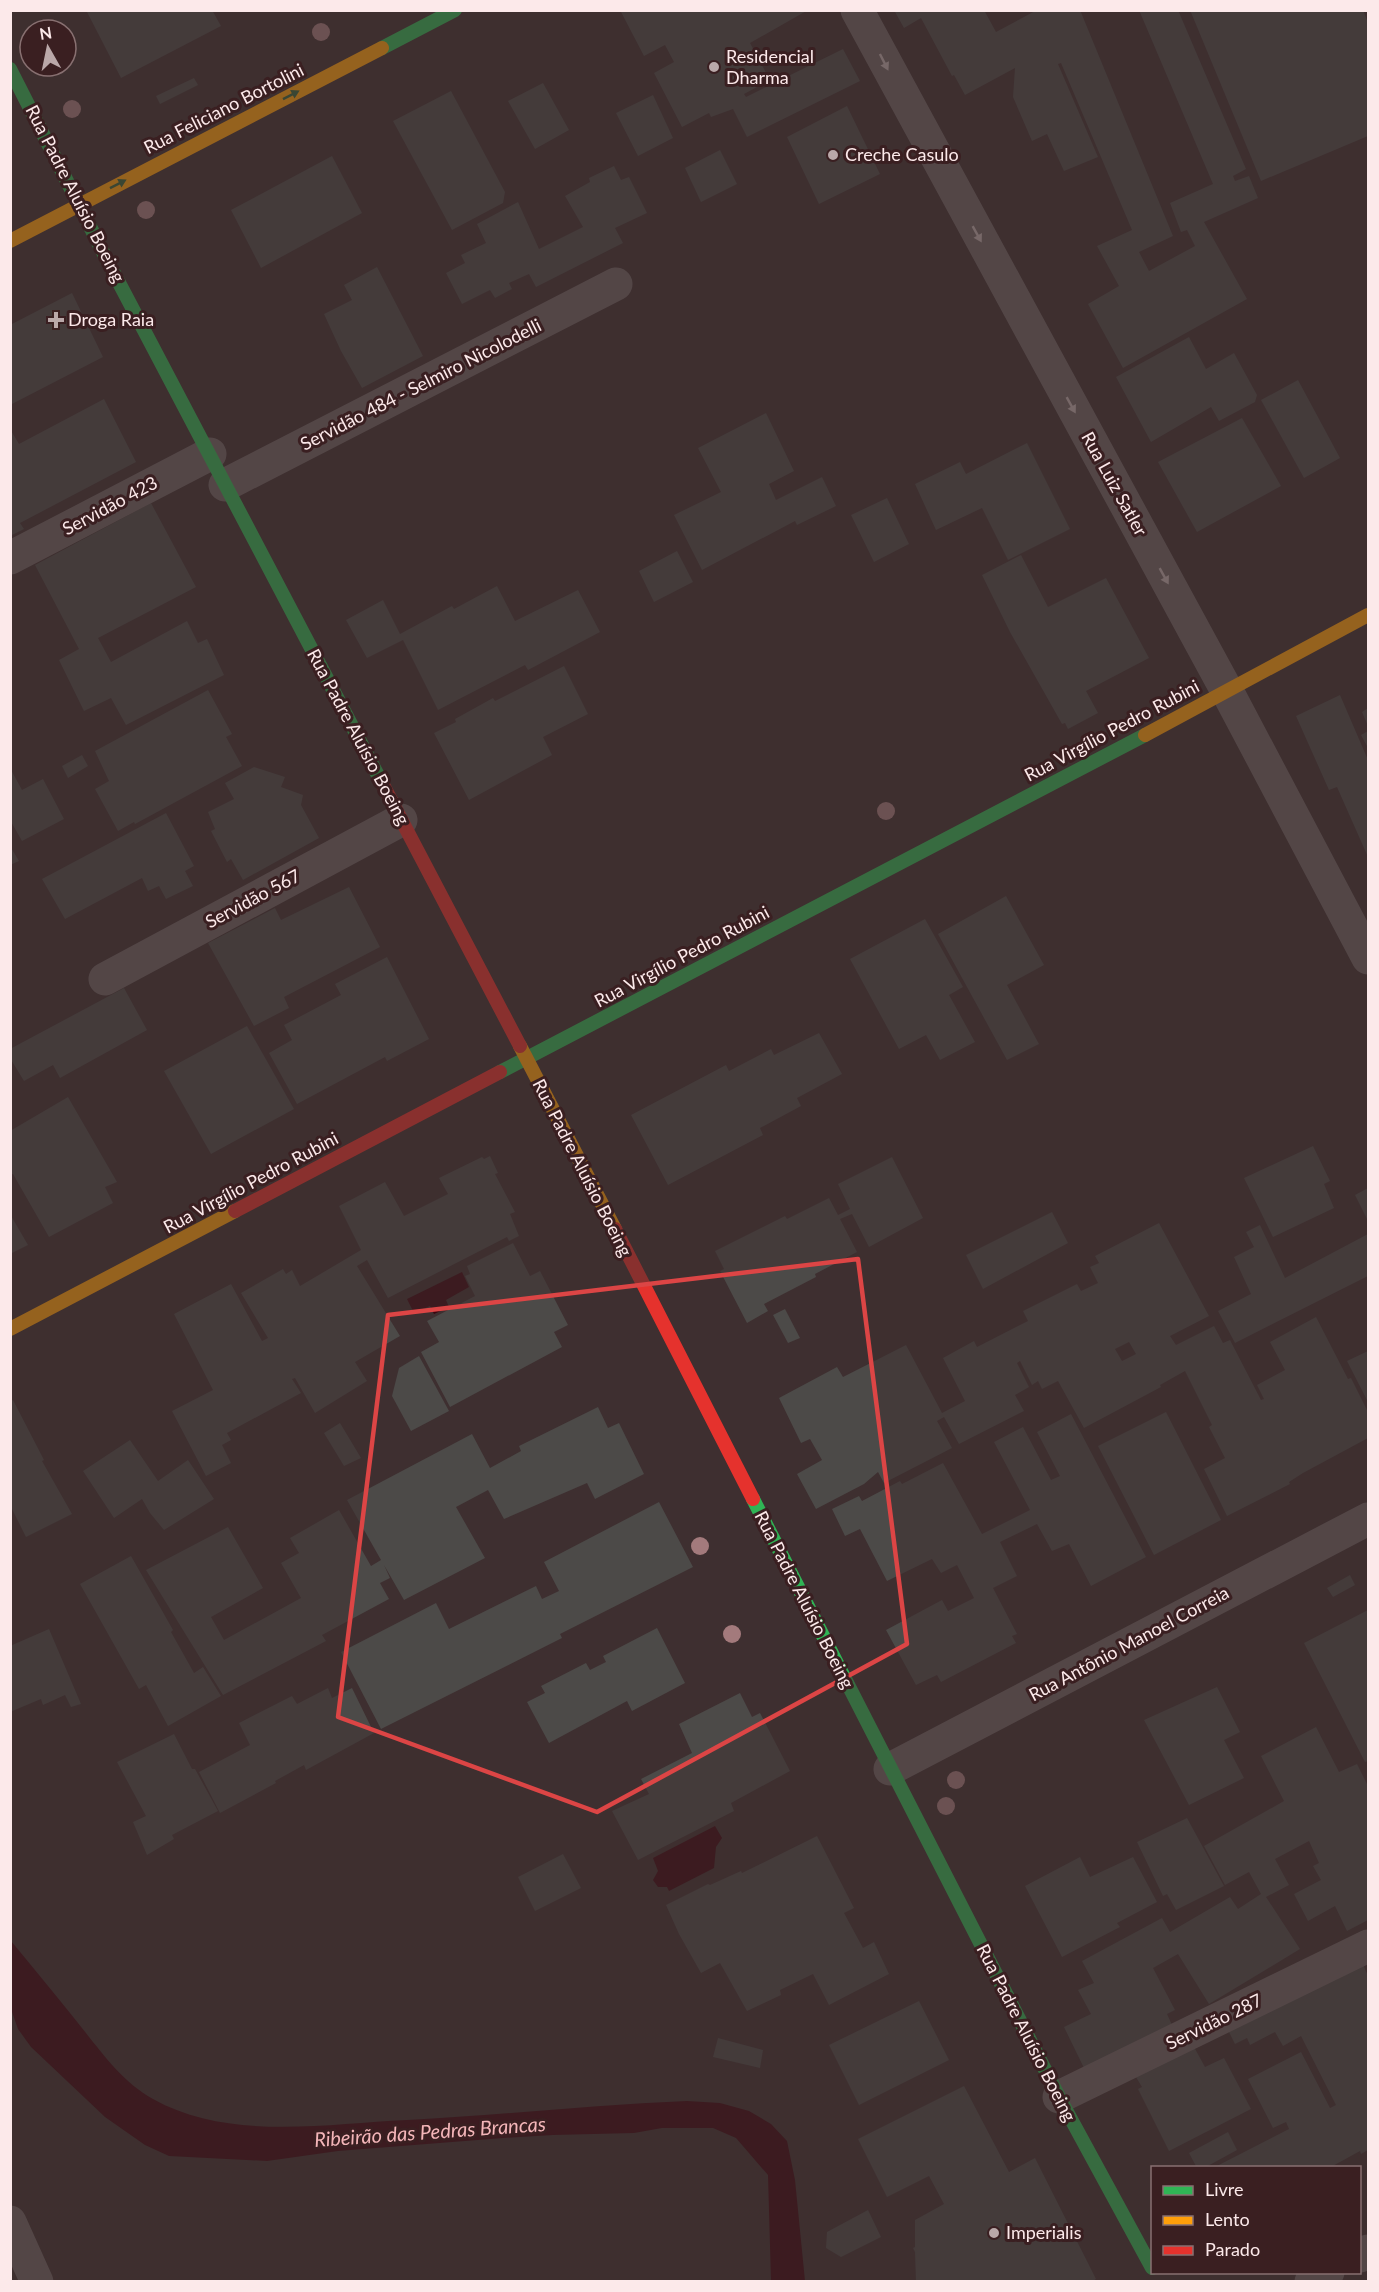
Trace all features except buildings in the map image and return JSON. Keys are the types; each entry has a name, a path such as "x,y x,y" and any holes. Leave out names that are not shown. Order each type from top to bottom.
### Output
{"street":[{"name":"Rua Feliciano Bortolini","path":"10,241 455,10"},
{"name":"Rua Luiz Satler","path":"857,10 1227,691 1368,958"},
{"name":"Rua Padre Aluísio Boeing","path":"10,69 106,258 526,1059 1059,2097 1151,2266"},
{"name":"Servidão 484 - Selmiro Nicolodelli","path":"225,485 616,284"},
{"name":"Servidão 423","path":"10,558 210,454"},
{"name":"Rua Virgílio Pedro Rubini","path":"10,1329 1368,615"},
{"name":"Servidão 567","path":"105,979 401,820"},
{"name":"Rua Antônio Manoel Correia","path":"891,1769 1368,1519"},
{"name":"Servidão 287","path":"1059,2097 1368,1946"},
{"path":"10,2222 37,2282"},
{"path":"1311,2282 1325,2274"}],"highlighted area":[{"path":"858,1259 907,1644 597,1812 338,1717 388,1315"}],"water":[{"path":"462,1272 469,1287 446,1300 449,1307 434,1314 430,1306 414,1313 407,1299"},
{"path":"715,1826 722,1838 716,1847 714,1868 669,1891 667,1887 658,1887 653,1880 658,1871 653,1858"},
{"name":"Ribeirão das Pedras Brancas","path":"11,1941 100,2051 130,2083 153,2099 182,2112 213,2121 277,2127 310,2126 687,2101 720,2103 749,2111 771,2124 787,2141 795,2180 805,2281 771,2281 768,2175 736,2138 713,2128 662,2128 634,2133 503,2138 338,2151 267,2161 169,2156 145,2145 105,2117 31,2047 18,2029 11,2009"}],"traffic: fast":[{"path":"382,48 455,10"},
{"path":"10,69 106,258 382,783"},
{"path":"500,1072 1145,735"},
{"path":"753,1499 1059,2097 1151,2266"}],"traffic: slow":[{"path":"10,241 382,48"},
{"path":"1145,735 1368,615"},
{"path":"520,1046 615,1229"},
{"path":"10,1329 235,1211"}],"traffic: jam":[{"path":"382,783 520,1046"},
{"path":"235,1211 500,1072"},
{"path":"615,1229 753,1499"}],"place":[{"name":"Residencial Dharma","path":"714,67"},
{"name":"Creche Casulo","path":"833,155"},
{"name":"Droga Raia","path":"56,320"},
{"name":"Imperialis","path":"994,2233"}]}
